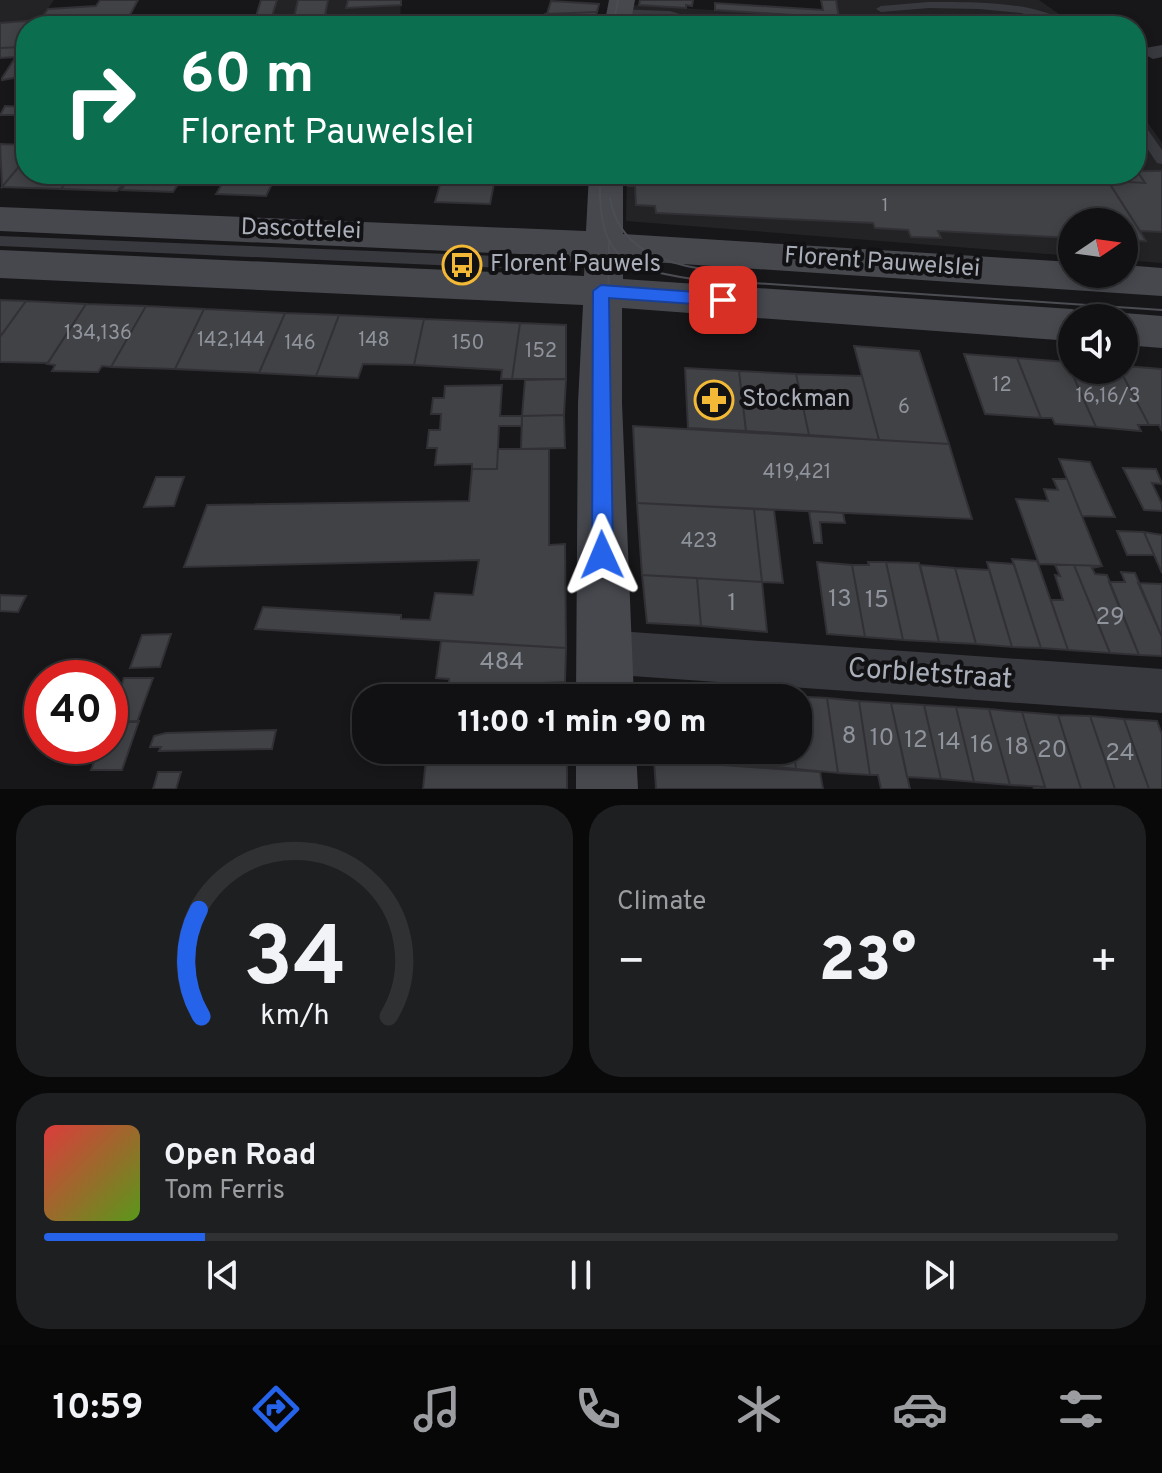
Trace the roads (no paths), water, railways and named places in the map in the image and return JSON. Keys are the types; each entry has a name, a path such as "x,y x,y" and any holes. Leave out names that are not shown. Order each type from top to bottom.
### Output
{"street":[{"path":"604,675 602,268 606,184"},
{"name":"Dascottelei","path":"0,219 290,229 602,268"},
{"name":"Dascottelei","path":"0,264 602,268"},
{"name":"Florent Pauwelslei","path":"602,268 1162,282"},
{"name":"Florent Pauwelslei","path":"602,268 1058,323"},
{"path":"1138,330 1162,332"},
{"name":"Corbletstraat","path":"604,675 1162,691"},
{"path":"606,764 607,789"}],"lane":[{"path":"881,9 928,5 990,6 1044,16"},
{"path":"620,12 677,16"},
{"path":"1146,137 1162,160"},
{"path":"0,241 602,268"},
{"path":"549,264 602,268"}],"tram line":[{"path":"615,16 618,0"},
{"path":"600,184 603,222 609,240"},
{"path":"610,198 614,215 622,228 642,249 670,262 702,269"},
{"path":"608,332 609,240"},
{"path":"609,240 629,262 667,275 693,279 1162,310"}],"place":[{"name":"Florent Pauwels","path":"462,265"},
{"name":"Stockman","path":"714,400"}]}
